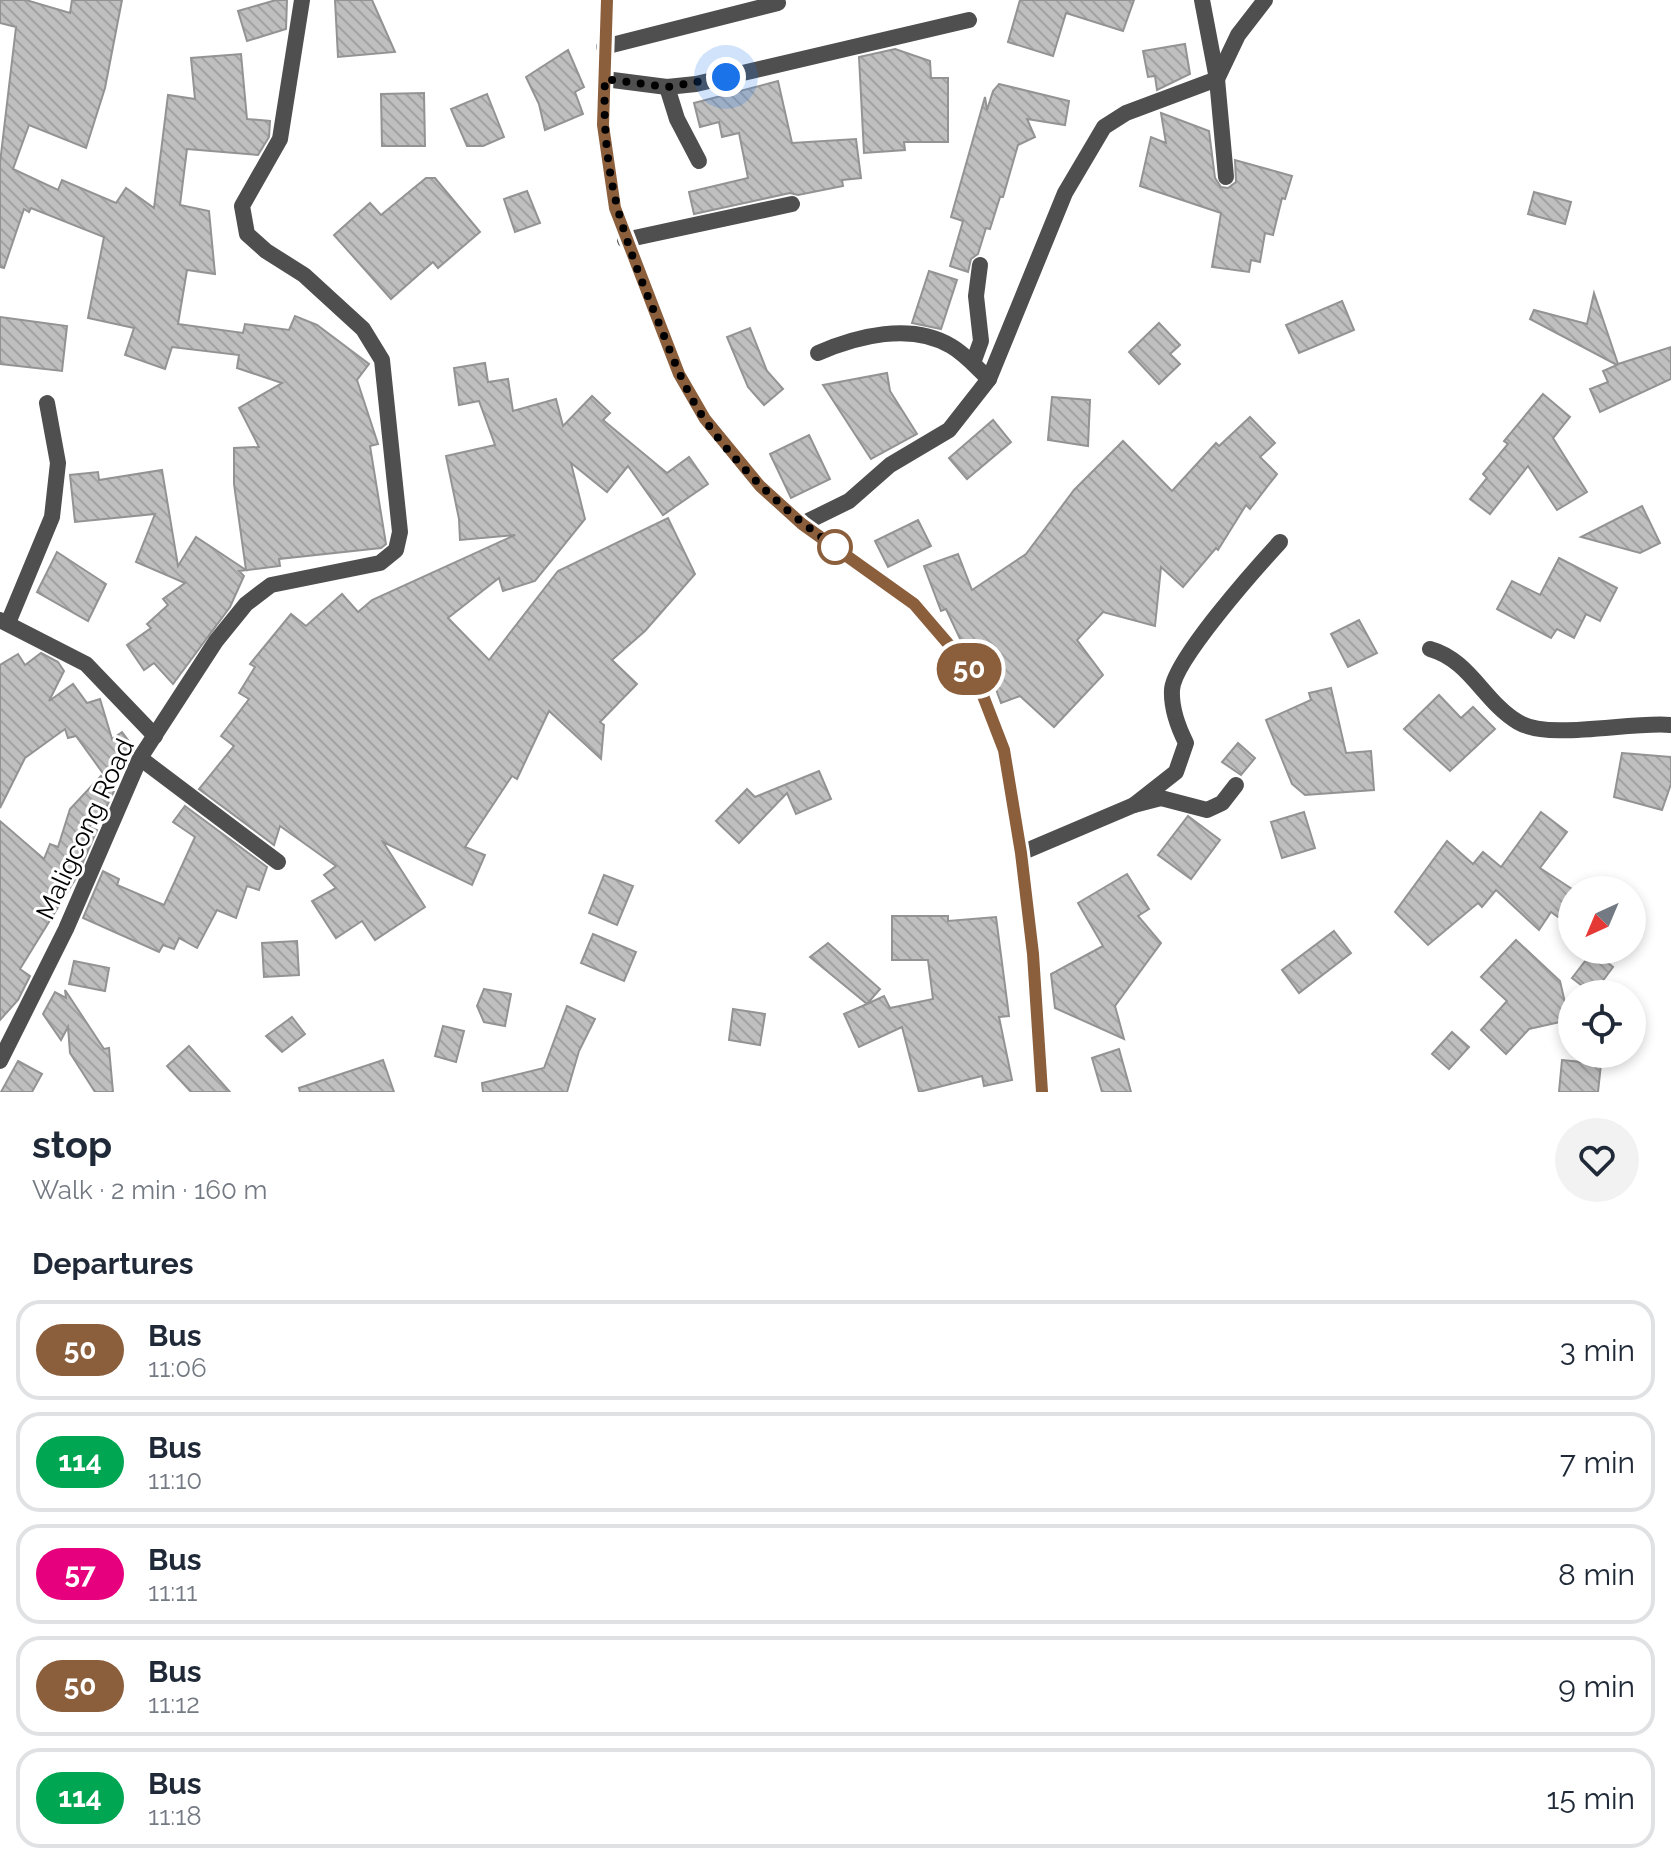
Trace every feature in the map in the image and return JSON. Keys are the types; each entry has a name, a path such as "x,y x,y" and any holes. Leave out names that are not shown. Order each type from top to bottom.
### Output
{"main road":[{"path":"607,0 603,125 615,208 679,374 705,419 760,486 802,524 914,604 975,675 1004,750 1021,853 1033,954 1042,1092"}],"street":[{"name":"Maligcong Road","path":"0,1061 66,929 140,758 216,641 246,604 271,585 380,563 396,550 400,532 382,360 363,329 304,275 266,251 247,234 242,206 280,139 302,0"},
{"path":"1202,0 1217,79 1226,177"},
{"path":"802,524 849,501 890,465 949,430 989,379 1065,193 1104,127 1126,113 1217,79 1238,35 1265,0"},
{"path":"604,47 778,3"},
{"path":"605,79 667,87 696,84 969,20"},
{"path":"667,87 677,119 699,161"},
{"path":"625,240 792,204"},
{"path":"973,363 981,341 976,296 980,265"},
{"path":"818,353 855,337 915,335 950,345 989,379"},
{"path":"47,403 58,463 52,517 4,621 86,664 155,736"},
{"path":"1134,805 1176,772 1186,743 1176,723 1171,687 1193,648 1227,602 1280,542"},
{"path":"1430,649 1448,654 1519,723 1535,729 1603,728 1628,723 1671,725"},
{"path":"140,758 278,862"},
{"path":"1021,853 1134,805 1161,798 1207,810 1222,803 1236,785"}],"building":[{"path":"0,0 26,0 70,13 72,0 122,0 105,88 86,148 29,125 13,169 58,190 62,180 116,203 126,188 154,208 168,95 195,99 191,58 241,54 247,119 270,121 269,137 258,155 187,149 180,205 209,211 215,274 187,270 178,324 243,333 245,324 289,330 295,316 317,325 369,364 357,380 378,444 370,446 386,544 381,548 279,559 280,566 239,571 244,576 230,607 173,684 154,663 144,670 127,645 151,628 147,624 168,605 163,599 185,583 136,562 155,514 75,522 70,475 98,472 99,480 162,470 178,566 196,537 246,570 234,484 234,448 259,447 239,408 282,383 237,368 239,355 172,347 165,369 125,355 134,328 88,318 104,237 31,208 29,212 24,209 4,268 0,267 0,163 16,27 0,23"},
{"path":"276,0 287,0 286,29 247,41 238,11"},
{"path":"335,0 372,0 395,52 338,57"},
{"path":"1020,0 1134,0 1123,31 1066,13 1053,56 1008,42"},
{"path":"1185,44 1190,74 1157,90 1155,76 1148,77 1143,51"},
{"path":"895,49 930,61 931,78 948,78 948,142 904,142 905,150 864,153 859,57"},
{"path":"568,50 584,87 575,92 583,114 545,130 539,104 526,77"},
{"path":"778,81 792,143 856,139 861,178 842,180 843,186 798,195 790,193 694,214 689,192 748,178 739,133 722,137 719,122 700,127 694,103"},
{"path":"999,84 1069,101 1065,125 1027,119 1035,137 1018,145 1003,197 1000,197 990,229 986,228 978,254 971,259 968,272 950,266 963,221 951,217 985,97 987,110 993,91"},
{"path":"424,93 425,146 382,146 381,94"},
{"path":"487,94 504,137 483,146 467,146 451,109"},
{"path":"1161,113 1209,131 1215,178 1221,187 1228,188 1236,182 1235,160 1292,176 1285,199 1282,198 1273,235 1265,233 1260,262 1251,260 1249,272 1212,267 1221,213 1140,186 1151,137 1166,143"},
{"path":"426,178 435,178 480,232 438,268 433,262 391,299 334,235 370,203 381,215"},
{"path":"527,191 540,223 515,232 504,199"},
{"path":"1534,192 1571,202 1565,224 1528,214"},
{"path":"929,271 957,280 941,329 912,323"},
{"path":"1594,293 1618,364 1671,347 1671,379 1600,412 1590,389 1608,382 1603,371 1617,365 1530,319 1534,310 1587,324"},
{"path":"1342,301 1354,330 1299,353 1286,325"},
{"path":"0,317 67,326 62,371 0,364"},
{"path":"1159,323 1180,345 1170,354 1180,364 1159,384 1129,352"},
{"path":"750,328 767,371 783,389 764,405 748,387 727,337"},
{"path":"485,363 488,382 508,379 513,411 556,399 563,426 592,396 610,413 603,420 667,473 689,457 708,484 663,515 628,466 607,492 571,463 585,519 535,581 503,591 499,578 448,618 489,660 558,571 668,518 695,574 645,631 612,660 637,684 600,722 604,725 601,759 549,711 517,779 512,776 465,847 485,855 472,885 383,842 425,907 375,940 362,921 336,938 312,901 336,888 324,875 336,866 280,826 274,845 199,789 234,746 221,736 249,699 239,693 255,667 250,664 291,614 306,626 342,594 358,612 372,600 515,535 460,540 459,519 446,456 495,445 479,401 459,405 454,368"},
{"path":"887,373 890,391 917,434 871,459 823,385"},
{"path":"1543,394 1570,417 1553,438 1587,492 1557,510 1528,466 1490,514 1470,499 1487,478 1483,474 1508,444 1504,441"},
{"path":"1052,397 1090,400 1088,446 1048,440"},
{"path":"1250,417 1275,443 1260,457 1277,474 1250,509 1246,505 1218,550 1216,548 1183,587 1161,567 1155,626 1103,612 1077,640 1103,675 1054,727 1020,696 1001,703 992,678 962,643 946,609 941,611 924,566 958,554 972,590 1026,554 1074,490 1123,441 1172,491 1216,443 1219,446"},
{"path":"993,420 1011,442 967,479 949,458"},
{"path":"809,435 830,479 791,498 770,454"},
{"path":"1642,506 1660,543 1640,553 1581,537"},
{"path":"918,520 931,546 888,567 875,541"},
{"path":"57,552 106,584 88,621 37,592"},
{"path":"1559,558 1617,588 1600,621 1586,614 1574,638 1557,629 1551,638 1497,609 1512,581 1540,595"},
{"path":"1359,620 1377,653 1348,667 1331,634"},
{"path":"41,653 58,662 64,671 49,701 73,684 87,703 100,699 112,739 122,732 134,748 127,759 105,776 76,736 68,738 65,729 25,758 0,808 0,665 18,654 25,665"},
{"path":"1331,688 1346,753 1371,751 1374,790 1305,795 1292,784 1266,720 1311,700 1309,693"},
{"path":"1439,695 1461,718 1473,707 1495,729 1450,771 1404,729"},
{"path":"1238,743 1255,758 1241,775 1222,762"},
{"path":"1622,753 1671,757 1671,784 1662,810 1614,797"},
{"path":"819,771 831,799 796,814 787,793 739,843 716,821 747,789 755,797"},
{"path":"101,776 115,789 106,808 89,827 97,830 76,878 20,969 30,976 18,1000 0,1020 0,821 44,859 50,844 58,847 70,809"},
{"path":"185,806 267,867 259,890 247,886 236,918 217,910 197,948 179,938 174,949 163,945 159,952 83,918 103,871 119,879 117,885 164,905 195,837 173,822"},
{"path":"1304,812 1315,848 1282,858 1271,822"},
{"path":"1541,812 1567,832 1540,868 1558,880 1558,917 1551,912 1539,930 1496,890 1482,907 1478,903 1428,945 1395,912 1447,841 1473,864 1483,852 1501,867"},
{"path":"1188,816 1220,840 1191,879 1158,855"},
{"path":"1127,874 1149,909 1138,916 1161,943 1115,1006 1124,1039 1055,1008 1051,974 1103,946 1078,903"},
{"path":"604,875 633,886 617,925 589,913"},
{"path":"892,916 948,916 948,921 996,917 1009,1016 999,1017 1012,1080 984,1086 982,1076 919,1092 902,1027 859,1047 844,1014 884,996 890,1008 933,999 928,960 892,960"},
{"path":"1334,931 1351,953 1299,993 1282,970"},
{"path":"593,934 636,952 624,981 581,963"},
{"path":"1516,940 1559,980 1558,1022 1529,1029 1506,1054 1481,1030 1507,1001 1481,977"},
{"path":"297,941 299,975 264,977 262,943"},
{"path":"828,943 880,989 867,1004 810,957"},
{"path":"74,961 109,968 105,991 69,984"},
{"path":"1583,964 1609,964 1613,967 1603,980 1572,978"},
{"path":"484,989 511,994 505,1026 484,1022 477,1006"},
{"path":"65,990 104,1049 109,1048 113,1092 95,1092 70,1053 68,1027 61,1040 43,1014 55,992 66,998"},
{"path":"567,1006 595,1019 579,1051 567,1092 483,1092 482,1083 544,1068"},
{"path":"733,1009 765,1014 760,1045 729,1040"},
{"path":"292,1017 305,1034 282,1052 266,1036"},
{"path":"443,1026 464,1031 456,1062 435,1056"},
{"path":"1452,1032 1469,1047 1449,1069 1432,1054"},
{"path":"189,1046 230,1092 191,1092 167,1066"},
{"path":"1119,1049 1131,1092 1102,1092 1092,1058"},
{"path":"383,1060 394,1092 300,1092 299,1088"},
{"path":"18,1061 42,1074 32,1092 1,1092"},
{"path":"1561,1068 1601,1068 1598,1092 1559,1092"}],"bus line":[{"name":"50","path":"607,0 603,125 615,208 679,374 705,419 760,486 802,524 914,604 975,675 1004,750 1021,853 1033,954 1042,1092"}],"route":[{"path":"726,77 667,87 605,79 603,125 615,208 679,374 705,419 760,486 802,524 835,547"}]}
